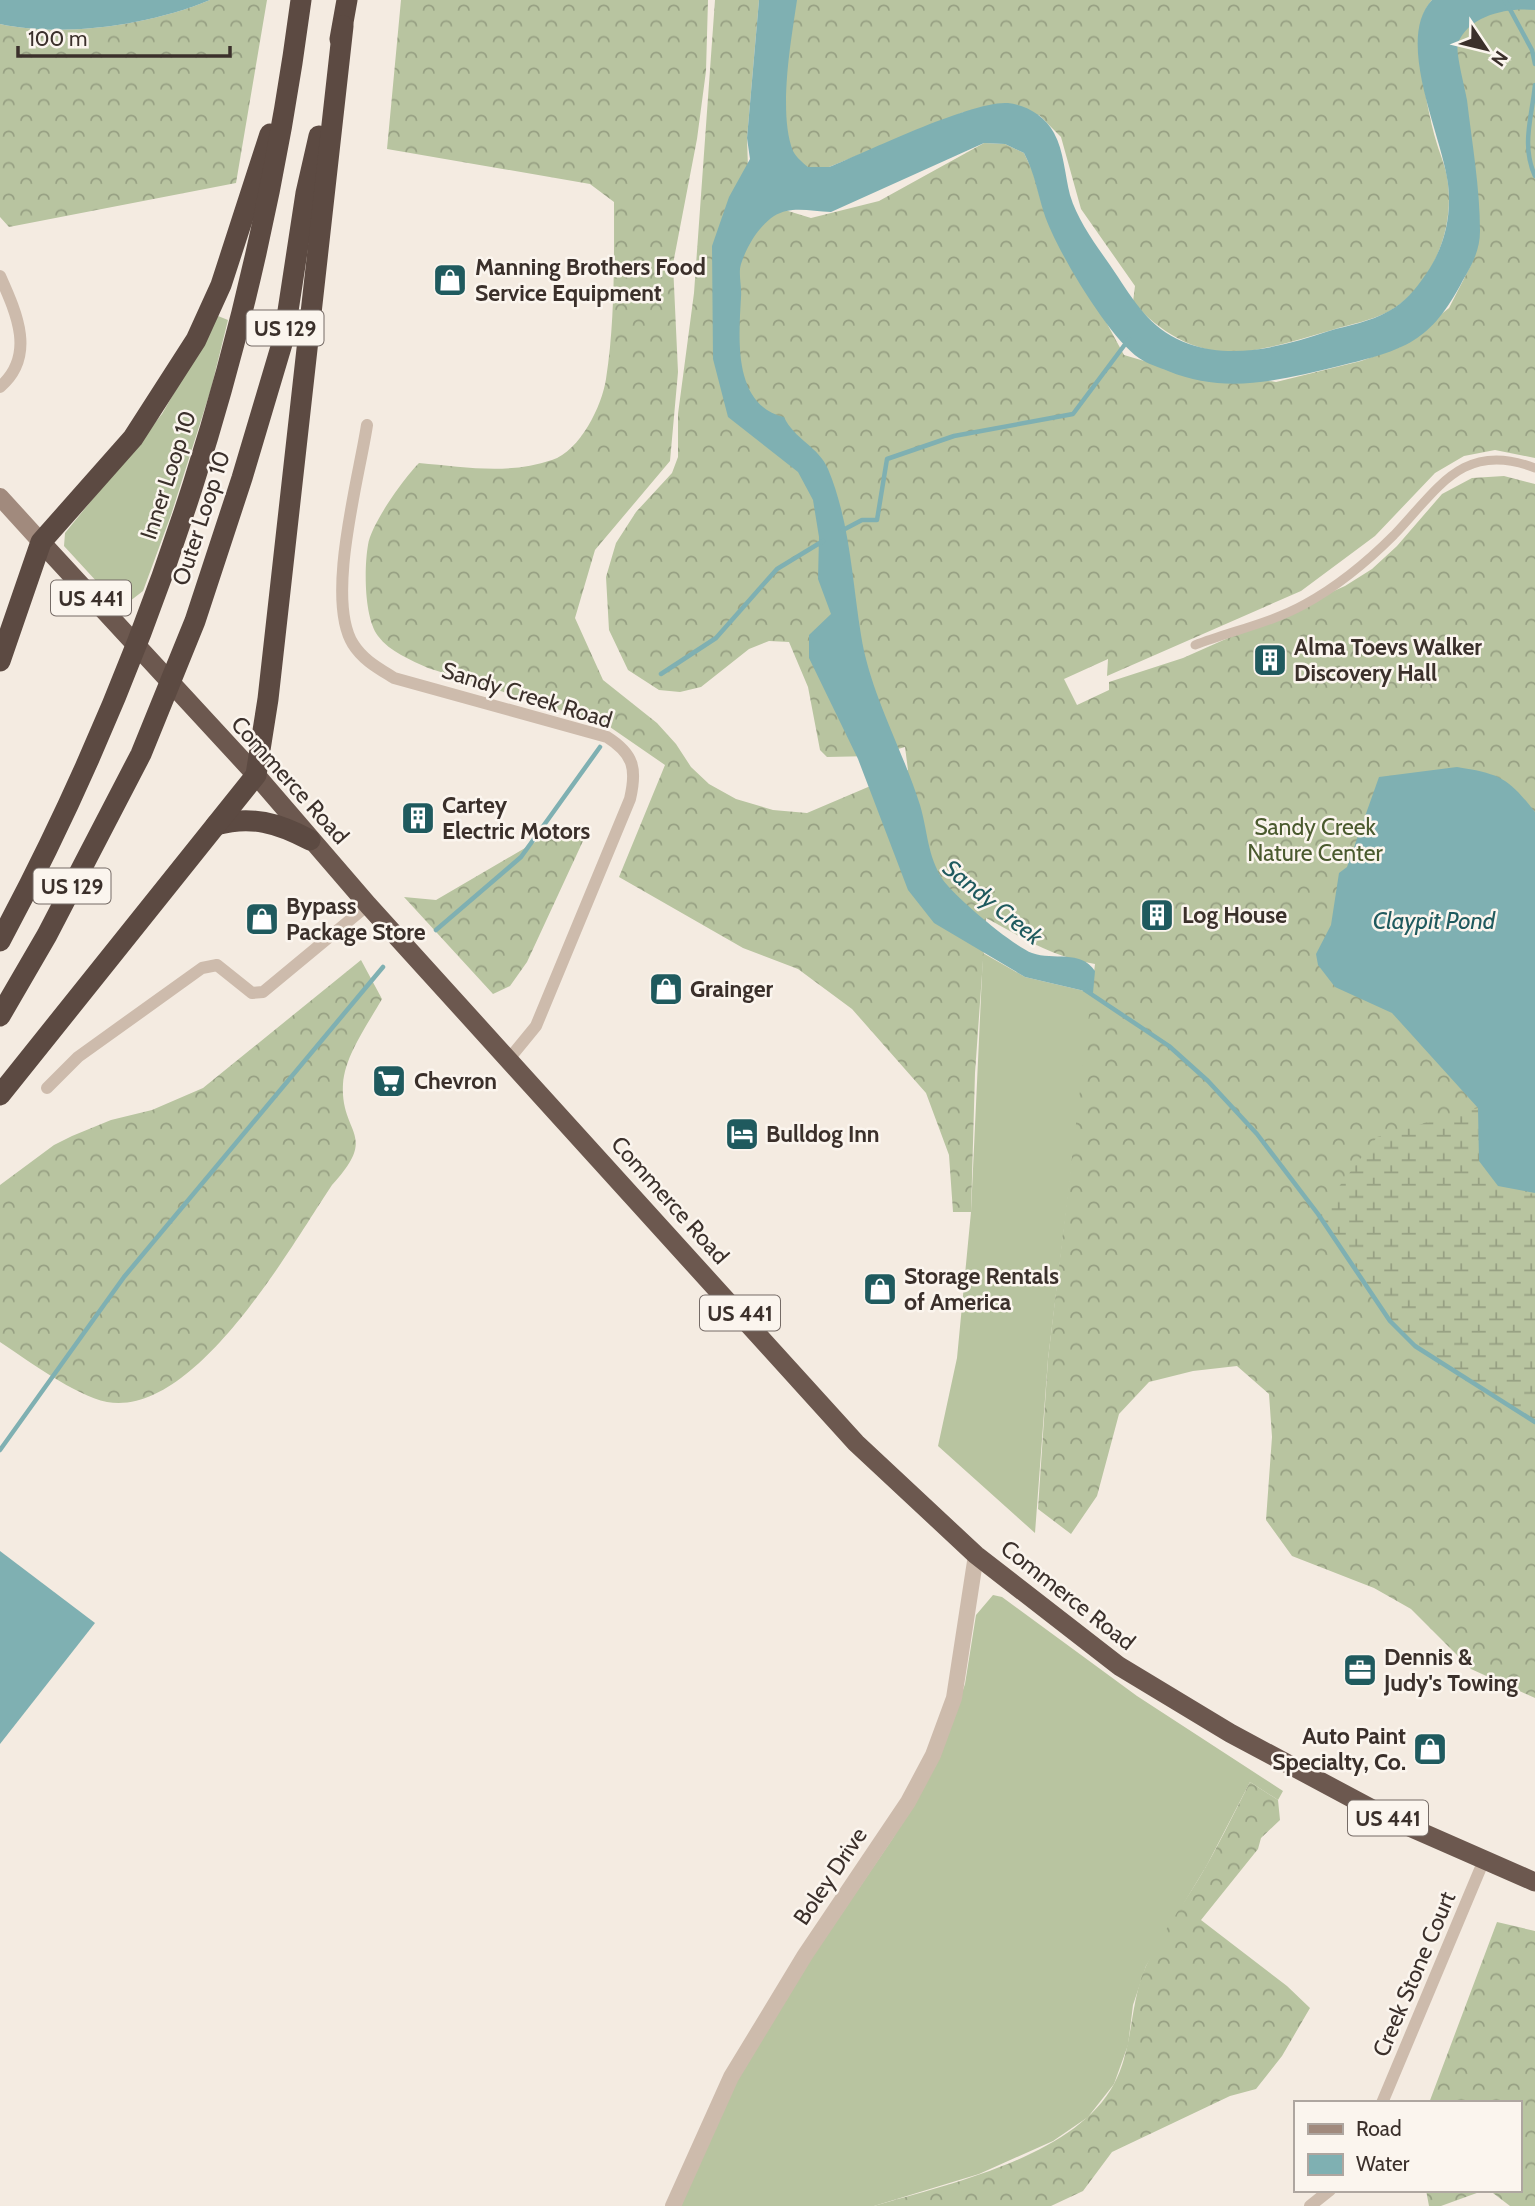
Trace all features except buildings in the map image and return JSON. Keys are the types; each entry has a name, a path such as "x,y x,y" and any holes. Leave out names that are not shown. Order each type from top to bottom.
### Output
{"highway":[{"name":"Inner Loop 10","path":"0,941 68,809 153,599 200,466 232,358 273,182 292,69 300,0"},
{"name":"Outer Loop 10","path":"0,1016 47,935 141,754 195,621 284,337 306,193 347,0"},
{"path":"0,1095 256,775 268,699 343,26"},
{"path":"0,661 41,542 132,438 196,340 221,285 292,69"},
{"name":"Commerce Road","path":"41,542 256,775 368,905 856,1443 976,1555 1119,1667 1185,1707 1294,1770 1389,1818 1535,1882"},
{"path":"216,825 235,820 263,821 283,826 310,840"}],"main road":[{"path":"0,497 41,542"}],"street":[{"path":"0,276 21,337 22,356 12,377 0,387"},
{"name":"Sandy Creek Road","path":"367,425 340,597 352,642 368,662 394,678 607,737 622,746 634,766 630,799 555,984 533,1032 509,1059"},
{"path":"1195,645 1237,628 1276,618 1326,591 1366,562 1455,471 1478,461 1498,459 1535,468"},
{"path":"47,1088 78,1057 202,968 217,965 252,993 263,992 368,905"},
{"name":"Boley Drive","path":"673,2206 730,2077 805,1955 908,1802 933,1755 954,1698 976,1555"},
{"name":"Creek Stone Court","path":"1383,2101 1484,1860"},
{"path":"1310,2206 1328,2192"}],"green space":[{"path":"210,0 267,0 236,183 9,227 0,217 0,24 51,30 106,27 161,16"},
{"name":"Sandy Creek Nature Center","path":"401,0 708,0 706,71 697,139 673,264 678,372 670,461 595,550 575,618 603,680 657,723 676,744 691,767 709,784 736,799 773,810 807,813 908,770 905,747 873,756 827,757 820,750 808,687 789,642 769,641 749,649 701,687 680,692 659,690 628,670 609,630 606,577 616,543 636,512 672,473 678,457 678,414 694,293 715,0 759,0 747,138 749,199 811,218 879,201 984,143 1005,144 1024,153 1033,172 1042,204 1124,355 1151,363 1276,382 1361,361 1400,347 1449,308 1471,265 1450,68 1457,0 1526,0 1535,4 1535,458 1495,450 1464,456 1435,473 1375,536 1301,591 1107,676 1108,659 1064,679 1077,705 1109,690 1109,682 1183,658 1345,586 1372,569 1397,546 1442,494 1472,478 1504,476 1535,484 1535,1698 1471,1669 1411,1609 1374,1588 1292,1556 1266,1520 1272,1437 1269,1394 1237,1366 1193,1371 1149,1382 1119,1414 1097,1496 1071,1534 1038,1509 1048,1359 1095,964 1051,951 986,918 975,1073 971,1212 953,1212 949,1155 926,1093 852,1009 798,969 743,948 619,877 665,765 607,725 428,668 395,651 378,636 373,628 368,605 367,555 370,536 389,502 419,463 503,469 552,460 572,447 595,414 604,390 613,291 614,202 590,184 387,149"},
{"path":"794,0 1432,0 1421,22 1419,49 1429,115 1448,184 1449,202 1443,239 1427,274 1416,289 1388,312 1271,347 1233,352 1200,348 1157,325 1133,302 1135,286 1081,209 1061,137 1039,115 964,112 829,167 808,167 775,178"},
{"path":"218,316 228,320 211,389 171,515 143,591 121,608 64,546 65,533 162,414"},
{"path":"554,831 570,831 583,841 527,962 510,986 493,994 404,897 436,900"},
{"path":"983,953 1025,977 1093,993 1048,1359 1035,1533 938,1446 957,1358 971,1212"},
{"path":"361,960 382,999 358,1040 348,1062 343,1084 344,1101 356,1144 354,1154 266,1285 206,1356 174,1383 140,1400 107,1402 66,1385 0,1342 0,1185 54,1145 72,1136 111,1120 152,1110 203,1088"},
{"path":"1478,1108 1479,1161 1527,1194 1535,1193 1535,1422 1415,1345 1390,1321 1318,1214 1377,1137"},
{"path":"993,1595 1002,1597 1137,1696 1283,1791 1278,1800 1250,1782 1207,1865 1146,1966 1133,2005 1128,2045 1114,2084 1088,2117 1053,2141 979,2174 874,2206 680,2206 732,2089 806,1966 893,1838 940,1757 965,1684 976,1615"},
{"path":"1250,1782 1278,1800 1280,1820 1261,1838 1258,1849 1201,1920 1287,1986 1310,2008 1282,2056 1256,2089 1230,2096 1112,2152 1083,2191 1051,2206 874,2206 1007,2164 1070,2131 1096,2109 1114,2084 1120,2070 1141,1980 1151,1955 1205,1868"},
{"path":"1497,1922 1535,1931 1535,2206 1510,2206 1492,2192 1521,2192 1521,2101 1430,2101"},
{"path":"1426,2192 1480,2192 1441,2206 1429,2206"}],"water":[{"path":"0,0 210,0 134,22 106,27 51,30 0,24"},
{"path":"759,0 797,0 787,77 786,117 793,151 808,167 829,167 919,128 992,104 1008,103 1029,109 1046,121 1054,133 1070,195 1079,217 1140,308 1156,325 1177,339 1207,349 1242,351 1294,342 1367,321 1394,308 1414,290 1438,253 1449,208 1448,184 1419,64 1418,39 1422,18 1432,0 1535,0 1535,10 1513,10 1480,19 1463,33 1458,43 1477,182 1479,245 1469,269 1439,317 1414,340 1382,355 1296,376 1232,384 1190,378 1142,360 1113,332 1084,291 1050,228 1024,153 1005,144 984,143 831,212 795,210 781,213 763,226 746,250 740,268 742,368 755,399 767,410 784,417 788,425 819,455 828,469 846,530 865,657 920,805 938,871 949,888 971,909 1023,949 1040,955 1074,958 1089,964 1095,971 1093,993 1025,977 934,923 908,890 858,759 809,658 809,635 831,614 818,579 819,537 813,500 798,472 728,417 713,359 712,246 729,197 750,159 747,138"},
{"name":"Claypit Pond","path":"1457,767 1484,772 1502,779 1518,792 1535,812 1535,1193 1498,1186 1479,1161 1478,1108 1392,1013 1335,987 1318,965 1316,954 1331,925 1339,873 1347,867 1379,777"},
{"path":"0,1551 95,1623 0,1744"}],"waterway":[{"path":"1505,0 1532,50 1535,64"},
{"path":"1535,85 1528,142 1535,176"},
{"path":"843,530 862,520 877,520 887,459 954,436 1073,414 1129,339"},
{"path":"661,674 716,638 777,569 823,541"},
{"path":"436,930 521,857 600,747"},
{"path":"0,1450 124,1277 383,967"},
{"name":"Sandy Creek","path":"1085,990 1169,1046 1208,1081 1257,1134 1318,1214 1390,1321 1415,1346 1535,1422"}],"place":[{"name":"Manning Brothers Food Service Equipment","path":"450,280"},
{"name":"Alma Toevs Walker Discovery Hall","path":"1270,660"},
{"name":"Cartey Electric Motors","path":"418,818"},
{"name":"Log House","path":"1157,915"},
{"name":"Bypass Package Store","path":"262,919"},
{"name":"Grainger","path":"666,989"},
{"name":"Chevron","path":"389,1081"},
{"name":"Bulldog Inn","path":"742,1134"},
{"name":"Storage Rentals of America","path":"880,1289"},
{"name":"Dennis & Judy's Towing","path":"1360,1670"},
{"name":"Auto Paint Specialty, Co.","path":"1430,1749"}]}
